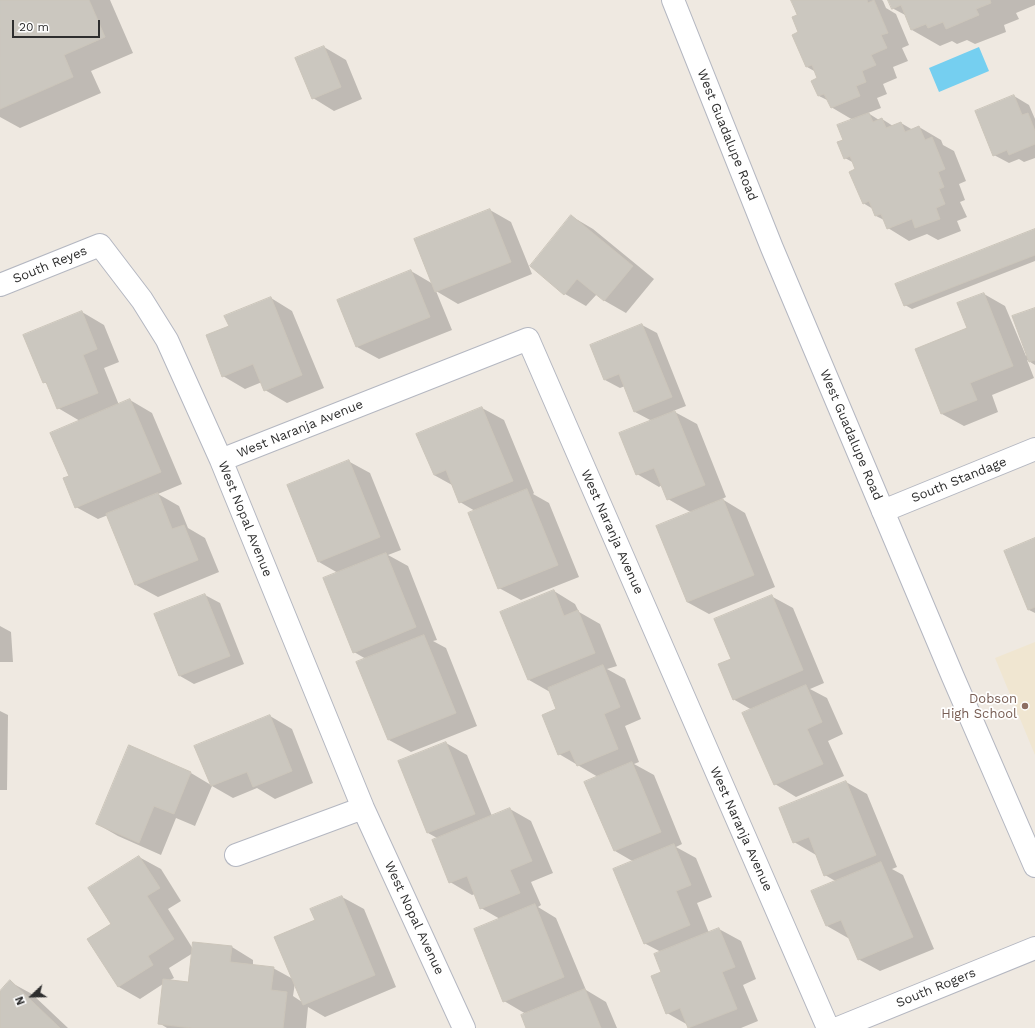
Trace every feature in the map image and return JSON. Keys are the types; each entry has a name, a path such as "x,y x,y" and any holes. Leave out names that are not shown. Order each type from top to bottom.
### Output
{"street":[{"name":"West Guadalupe Road","path":"673,0 775,254 972,723 1035,866"},
{"name":"South Reyes","path":"0,285 100,245"},
{"name":"West Nopal Avenue","path":"100,245 142,300 167,340 221,460 363,808 464,1028"},
{"name":"West Naranja Avenue","path":"221,460 528,339 828,1028"},
{"name":"South Standage","path":"883,511 1035,449"},
{"path":"236,855 363,808"},
{"name":"South Rogers","path":"838,1028 1035,948"}],"shaded area":[{"name":"Dobson High School","path":"1035,642 1035,755 995,658"}],"water":[{"path":"979,47 989,71 939,92 929,68"}],"building":[{"path":"0,0 89,0 105,37 64,55 73,77 0,109"},
{"path":"791,0 867,0 868,3 874,0 888,33 881,35 887,48 871,55 876,65 862,71 866,82 856,86 860,96 831,108 824,94 818,96 811,81 817,78 812,65 806,67 792,35 798,32 792,17 797,15"},
{"path":"888,0 990,0 991,3 976,9 979,15 946,29 943,22 928,28 926,24 911,30 901,5 892,9"},
{"path":"324,46 341,87 312,99 295,58"},
{"path":"1014,95 1022,115 1028,113 1035,131 1035,144 1009,155 1007,150 993,156 975,111"},
{"path":"869,113 873,122 882,118 886,128 901,122 905,132 919,126 925,140 932,137 945,169 938,172 944,187 939,189 945,204 936,208 940,219 915,228 912,219 887,229 881,214 875,216 869,201 863,204 849,172 855,169 850,156 844,159 837,142 843,140 837,125"},
{"path":"490,209 511,262 435,292 414,239"},
{"path":"571,215 633,266 604,301 577,279 564,295 530,266"},
{"path":"1035,229 1035,255 904,306 895,284"},
{"path":"411,270 430,317 356,347 337,300"},
{"path":"984,293 1013,366 970,383 977,400 941,414 915,349 967,328 957,303"},
{"path":"271,297 302,375 264,391 253,364 222,377 206,335 229,326 224,316"},
{"path":"1035,308 1035,360 1029,362 1012,316"},
{"path":"82,311 97,349 83,355 98,393 57,409 46,382 43,383 23,335"},
{"path":"642,324 672,397 634,412 619,374 604,380 590,345"},
{"path":"130,399 161,472 75,508 63,478 69,476 50,433"},
{"path":"482,407 513,481 459,503 446,470 434,475 416,434"},
{"path":"675,411 705,485 667,500 654,468 636,475 619,433"},
{"path":"349,460 380,537 318,562 287,485"},
{"path":"527,489 558,565 498,589 468,513"},
{"path":"158,493 172,529 184,525 198,560 135,585 106,514"},
{"path":"723,499 754,575 687,602 656,526"},
{"path":"1035,538 1035,607 1028,610 1004,551"},
{"path":"386,553 416,627 353,653 323,578"},
{"path":"554,590 564,616 578,610 595,653 528,680 500,612"},
{"path":"205,594 230,656 179,676 154,614"},
{"path":"772,595 803,670 733,700 718,664 731,659 714,619"},
{"path":"424,635 456,713 388,740 356,662"},
{"path":"603,665 620,707 604,714 618,749 577,766 570,750 558,755 542,715 556,709 548,688"},
{"path":"806,685 822,722 807,729 823,764 774,785 742,713"},
{"path":"270,715 292,771 253,787 247,772 211,786 194,746"},
{"path":"446,742 475,814 427,833 398,761"},
{"path":"129,745 191,772 174,814 154,806 139,843 96,824"},
{"path":"632,762 661,832 614,851 584,782"},
{"path":"846,781 876,855 824,876 809,837 793,843 779,808"},
{"path":"510,808 532,861 510,870 520,893 480,909 467,876 449,883 432,840"},
{"path":"674,844 691,885 676,891 690,925 644,944 613,869"},
{"path":"139,856 160,888 147,896 174,939 148,956 153,965 118,987 87,939 111,924 88,888"},
{"path":"881,862 913,937 858,960 841,920 826,926 811,891"},
{"path":"342,896 375,975 303,1005 274,937 315,920 310,909"},
{"path":"535,904 564,977 503,1002 474,929"},
{"path":"719,928 735,967 722,972 737,1009 688,1028 680,1008 666,1014 651,976 661,972 654,954"},
{"path":"193,942 232,946 230,962 274,967 271,990 287,992 283,1028 192,1028 158,1024 163,979 188,982"},
{"path":"10,980 60,1028 0,1028 0,991"},
{"path":"585,989 601,1028 526,1028 521,1015"}],"place":[{"name":"Dobson High School","path":"1025,706"}]}
